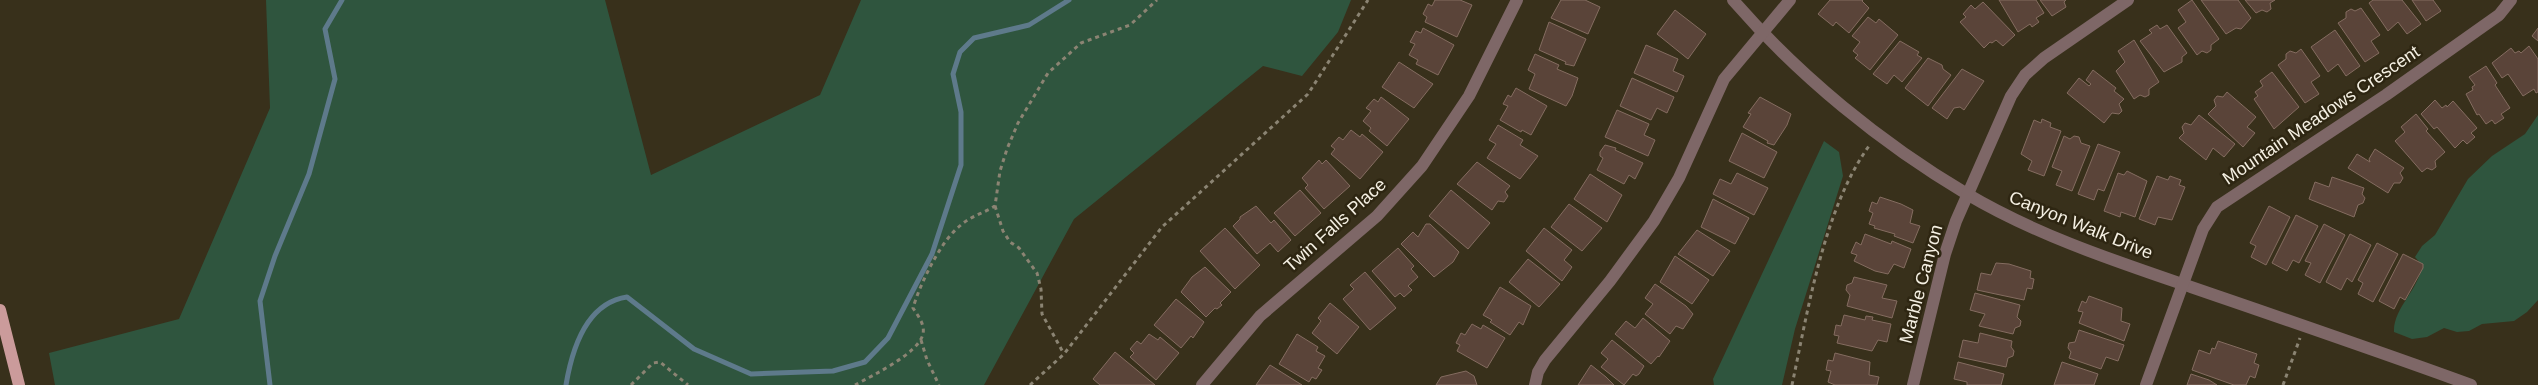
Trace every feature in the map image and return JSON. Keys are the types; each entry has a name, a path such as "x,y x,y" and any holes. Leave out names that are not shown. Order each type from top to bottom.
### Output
{"main road":[{"path":"0,310 18,385"}],"street":[{"name":"Twin Falls Place","path":"1202,385 1260,316 1377,216 1422,166 1469,96 1517,0"},
{"name":"Canyon Walk Drive","path":"1733,0 1761,32 1792,62 1878,133 1968,194 2009,216 2059,238 2183,284 2471,385"},
{"path":"1535,385 1538,372 1545,360 1610,281 1654,222 1679,178 1718,88 1761,32 1790,0"},
{"path":"1968,194 2011,96 2025,75 2044,58 2128,0"},
{"name":"Mountain Meadows Crescent","path":"2183,284 2203,229 2217,207 2386,95 2499,15 2511,0"},
{"name":"Marble Canyon","path":"1913,385 1939,276 1968,194"},
{"path":"2146,385 2183,284"}],"path":[{"path":"1064,354 1042,314 1041,289 1037,274 1019,248 1010,242 1003,231 995,206 1000,171 1018,123 1048,73 1081,43 1130,25 1158,0"},
{"path":"1030,385 1064,354 1162,228 1308,94 1368,0"},
{"path":"1792,385 1817,275 1842,194 1858,161 1878,133"},
{"path":"855,385 886,368 917,346 923,333 921,322 913,308 923,283 946,240 960,225 995,206"},
{"path":"2283,385 2304,326"},
{"path":"921,338 927,360 939,385"},
{"path":"631,385 648,367 660,362 688,385"}],"green space":[{"path":"266,0 605,0 651,175 820,95 861,0 1351,0 1338,32 1302,76 1263,66 1074,219 984,385 55,385 49,353 179,319 270,108"},
{"path":"2538,115 2538,300 2527,312 2514,321 2482,324 2469,331 2457,332 2444,328 2427,337 2412,339 2394,332 2398,315 2420,274 2422,265 2415,257 2422,246 2435,235 2468,179 2492,156 2525,134"},
{"path":"1824,141 1839,152 1843,176 1795,329 1782,385 1714,385 1713,379"}],"building":[{"path":"1435,0 1460,0 1472,5 1457,37 1425,22 1427,17 1423,14 1428,4 1432,6"},
{"path":"1561,0 1585,0 1600,7 1588,34 1551,18"},
{"path":"1830,0 1863,0 1869,8 1849,33 1836,22 1833,26 1818,14"},
{"path":"1999,0 2036,0 2044,13 2036,18 2039,22 2032,27 2030,24 2018,32"},
{"path":"2040,0 2066,0 2064,2 2066,7 2052,16"},
{"path":"2192,0 2219,39 2211,45 2211,50 2207,53 2202,51 2197,55 2178,28 2186,22 2178,10"},
{"path":"2201,0 2238,0 2251,18 2241,29 2236,28 2226,34"},
{"path":"2245,0 2275,0 2270,3 2271,9 2267,12 2262,10 2256,13"},
{"path":"2373,0 2402,0 2421,24 2407,34 2398,22 2388,31 2369,3"},
{"path":"2412,0 2433,0 2441,11 2426,21"},
{"path":"1983,2 2015,35 2003,46 1996,40 1992,43 1990,42 1984,48 1960,22 1966,17 1963,14 1971,5 1975,9"},
{"path":"2361,8 2380,35 2371,41 2379,53 2365,62 2338,23 2346,18 2346,12 2351,9 2355,11"},
{"path":"1675,10 1706,34 1688,59 1657,34"},
{"path":"1868,17 1876,23 1879,19 1898,35 1870,70 1855,58 1858,55 1853,51 1860,42 1852,36"},
{"path":"1549,22 1586,39 1574,66 1565,64 1566,62 1539,50"},
{"path":"2157,25 2160,29 2167,25 2187,53 2182,57 2182,62 2164,72 2140,41 2152,33 2149,30"},
{"path":"1423,28 1454,45 1438,75 1416,64 1418,60 1409,55 1415,44 1410,42 1416,31 1421,33"},
{"path":"2538,28 2538,41 2532,36"},
{"path":"2335,30 2360,66 2346,76 2338,64 2328,72 2311,47"},
{"path":"2134,40 2159,82 2149,89 2149,95 2145,97 2140,95 2134,99 2116,71 2125,62 2118,51"},
{"path":"1900,41 1919,52 1917,55 1922,58 1902,82 1894,75 1887,84 1873,74"},
{"path":"1646,45 1678,59 1673,71 1684,76 1677,92 1634,73"},
{"path":"2529,46 2538,59 2538,92 2536,93 2534,89 2523,96 2508,74 2502,78 2492,63 2511,48 2515,53 2519,51 2521,53"},
{"path":"2301,49 2320,76 2311,82 2319,94 2305,103 2278,65 2286,59 2286,54 2290,51 2296,53"},
{"path":"1535,54 1559,65 1557,69 1578,78 1572,96 1566,106 1529,89 1535,74 1528,70"},
{"path":"1928,58 1942,65 1943,69 1951,75 1928,106 1905,88"},
{"path":"1399,62 1433,84 1414,108 1382,87"},
{"path":"2486,66 2497,83 2495,85 2510,108 2501,114 2504,118 2495,124 2492,120 2486,124 2479,114 2477,115 2466,94 2473,90 2472,87 2475,85 2469,77"},
{"path":"1962,69 1984,81 1964,110 1960,107 1954,108 1947,119 1932,108"},
{"path":"2093,70 2116,88 2114,91 2124,99 2119,104 2122,111 2119,114 2112,113 2104,123 2067,93 2079,78 2089,86 2091,84 2086,80"},
{"path":"2272,72 2299,107 2274,129 2254,99 2258,96 2255,92 2263,86 2260,81"},
{"path":"1632,78 1674,97 1667,113 1657,108 1651,120 1620,106"},
{"path":"1516,88 1547,106 1531,135 1522,130 1521,132 1500,120 1508,106 1503,104 1508,95 1511,97"},
{"path":"2227,92 2256,117 2247,127 2255,133 2243,147 2208,114 2216,106 2214,100 2217,96 2223,97"},
{"path":"1381,97 1409,119 1387,146 1369,131 1371,128 1363,121 1371,111 1366,108 1374,99 1378,102"},
{"path":"1760,97 1791,114 1787,125 1774,145 1767,143 1768,141 1743,127 1751,114 1748,113"},
{"path":"2435,100 2442,108 2446,105 2447,107 2453,101 2477,128 2471,133 2475,137 2467,144 2463,140 2455,148 2437,127 2434,129 2421,114"},
{"path":"1617,110 1649,124 1644,135 1655,140 1648,156 1605,137"},
{"path":"2416,114 2428,129 2426,131 2445,152 2435,161 2436,167 2432,170 2427,168 2422,172 2395,141 2405,132 2401,127"},
{"path":"2199,115 2235,144 2224,157 2213,148 2206,160 2179,138 2184,133 2182,127 2185,123 2191,125"},
{"path":"2042,119 2051,123 2050,127 2061,131 2044,176 2028,170 2032,161 2021,154 2034,120 2041,123"},
{"path":"1498,125 1523,140 1520,145 1538,156 1520,179 1487,158 1496,144 1489,140"},
{"path":"1351,130 1360,137 1362,134 1383,152 1360,179 1331,154 1335,149 1331,146 1339,137 1343,140"},
{"path":"1742,133 1777,152 1764,178 1729,161"},
{"path":"2064,136 2070,139 2074,136 2079,137 2081,143 2090,146 2072,191 2056,185 2062,171 2052,167"},
{"path":"2098,144 2120,152 2104,191 2098,189 2094,200 2078,194"},
{"path":"1605,145 1616,148 1615,150 1643,163 1635,179 1629,175 1624,184 1597,170 1603,158 1600,156 1600,152"},
{"path":"2375,149 2404,168 2400,173 2403,178 2400,183 2394,183 2388,193 2348,168 2357,154 2370,162 2369,159"},
{"path":"1319,160 1322,164 1326,160 1350,186 1324,209 1305,188 1308,185 1302,178"},
{"path":"1477,162 1510,186 1505,192 1508,196 1504,202 1498,201 1492,210 1457,184"},
{"path":"2127,171 2147,181 2135,217 2121,212 2120,217 2104,211 2118,173 2124,175"},
{"path":"1737,173 1768,188 1754,215 1713,194 1720,179 1731,184"},
{"path":"1590,174 1622,195 1607,222 1574,199"},
{"path":"2157,176 2168,180 2170,176 2181,180 2179,185 2185,187 2172,220 2158,217 2155,225 2139,219"},
{"path":"2332,177 2364,188 2362,194 2365,198 2363,203 2358,205 2354,217 2309,199 2315,182 2329,187"},
{"path":"1300,190 1321,213 1295,236 1274,213"},
{"path":"1451,190 1490,223 1468,249 1429,216"},
{"path":"1880,197 1913,210 1910,223 1920,226 1913,243 1894,236 1895,234 1874,228 1875,226 1869,224 1873,213 1869,211 1872,202 1877,204"},
{"path":"1713,199 1749,218 1735,244 1701,227"},
{"path":"1569,204 1602,228 1582,251 1551,227"},
{"path":"1256,206 1271,223 1274,220 1291,240 1278,252 1270,243 1257,254 1233,226 1240,217"},
{"path":"2269,206 2290,217 2266,265 2251,257 2256,246 2250,243"},
{"path":"2296,215 2318,226 2299,263 2293,260 2287,271 2272,263"},
{"path":"1426,224 1430,224 1459,252 1453,262 1434,277 1401,244 1413,232 1418,237"},
{"path":"2324,224 2345,235 2320,283 2305,275 2311,263 2305,261"},
{"path":"1225,228 1260,265 1235,289 1200,251"},
{"path":"1544,228 1572,250 1564,260 1572,267 1562,281 1526,251"},
{"path":"1697,230 1730,251 1713,276 1678,254"},
{"path":"1865,234 1891,244 1892,241 1911,249 1904,268 1894,264 1888,274 1875,271 1854,261 1857,255 1851,253 1856,242 1861,245"},
{"path":"2350,234 2371,245 2352,282 2347,278 2341,290 2326,282"},
{"path":"2377,243 2398,254 2373,302 2358,294 2363,283 2358,280"},
{"path":"1398,248 1414,266 1411,269 1418,277 1408,286 1412,290 1404,297 1400,293 1395,297 1372,271"},
{"path":"2403,254 2423,264 2423,268 2405,300 2400,297 2394,309 2379,301"},
{"path":"1675,256 1709,280 1692,304 1660,282"},
{"path":"1528,259 1560,284 1539,307 1509,282"},
{"path":"1996,263 2009,264 2031,271 2030,278 2034,279 2032,289 2027,288 2024,300 1977,290 1981,273 1991,275"},
{"path":"1205,267 1231,292 1220,303 1222,305 1217,309 1215,308 1206,317 1181,292 1192,277"},
{"path":"1365,272 1396,308 1370,330 1343,299 1354,289 1350,285"},
{"path":"1854,277 1887,285 1882,298 1897,301 1892,318 1847,306 1850,295 1846,290 1847,285 1852,283"},
{"path":"1655,284 1686,306 1693,314 1683,329 1676,326 1670,334 1645,314 1653,304 1645,298"},
{"path":"1500,287 1531,306 1523,325 1519,322 1510,335 1483,315"},
{"path":"1975,293 2020,305 2017,317 2021,321 2020,326 2015,328 2013,334 1979,326 1985,314 1970,310"},
{"path":"2089,296 2122,308 2121,321 2130,324 2124,341 2079,323 2083,312 2078,311 2082,301 2086,303"},
{"path":"1176,299 1204,322 1193,338 1191,336 1181,348 1154,325"},
{"path":"1330,303 1359,327 1337,354 1312,333 1321,321 1318,318"},
{"path":"1844,315 1865,320 1866,316 1873,317 1872,320 1891,324 1887,342 1878,340 1872,351 1837,343 1839,336 1834,335 1836,325 1841,326"},
{"path":"1643,318 1670,341 1659,357 1651,364 1615,334 1626,321 1635,328"},
{"path":"1472,324 1481,329 1483,325 1505,338 1487,368 1457,351 1460,345 1456,343 1461,333 1465,335"},
{"path":"2079,330 2124,345 2118,361 2106,357 2101,369 2069,358 2071,352 2068,348 2069,343 2075,342"},
{"path":"1980,333 2012,341 2013,356 2008,358 2006,367 1959,357 1963,340 1978,343"},
{"path":"1149,334 1158,340 1160,337 1179,353 1156,380 1130,357 1134,353 1130,349 1137,341 1141,344"},
{"path":"1297,334 1318,347 1316,351 1325,356 1318,368 1322,370 1316,379 1312,377 1309,382 1279,364"},
{"path":"1612,340 1644,366 1639,374 1636,376 1633,374 1624,385 1601,367 1608,359 1601,353"},
{"path":"2218,341 2257,354 2254,363 2259,365 2255,378 2250,376 2246,385 2234,385 2192,370 2199,350 2210,354 2212,348 2215,349"},
{"path":"1115,352 1155,385 1100,385 1093,379"},
{"path":"1835,353 1870,362 1869,375 1879,377 1877,385 1835,385 1828,382 1831,371 1826,370 1828,360 1833,361"},
{"path":"1958,362 2004,374 2001,385 1967,385 1967,382 1954,379"},
{"path":"2062,362 2098,374 2094,385 2054,385"},
{"path":"1270,365 1302,385 1256,385"},
{"path":"1591,365 1606,377 1614,385 1578,385"},
{"path":"1466,371 1474,376 1477,385 1436,385 1441,377"},
{"path":"2191,374 2209,380 2217,385 2187,385"}],"waterway":[{"path":"270,385 260,301 275,256 309,174 335,79 325,29 342,0"},
{"path":"566,385 577,343 591,318 601,308 613,301 627,297 694,349 751,374 833,371 865,362 888,338 932,254 961,165 961,112 953,74 960,52 974,38 1029,25 1069,0"}]}
